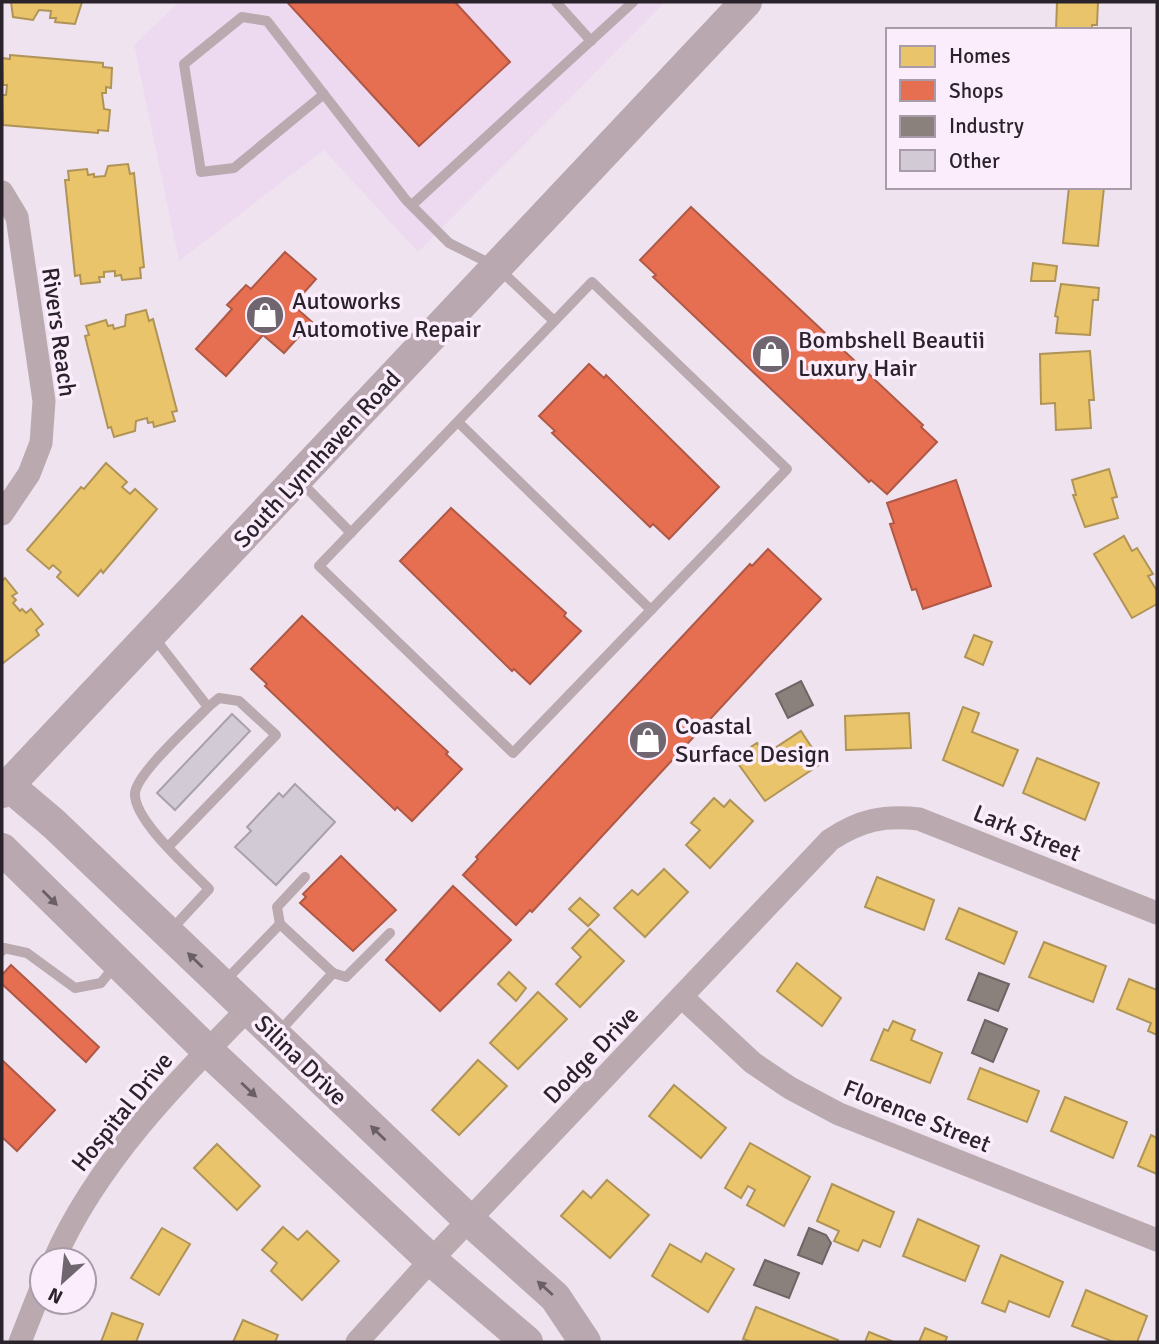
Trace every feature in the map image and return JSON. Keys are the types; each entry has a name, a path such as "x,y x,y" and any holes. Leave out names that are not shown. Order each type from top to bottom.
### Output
{"street":[{"name":"South Lynnhaven Road","path":"4,786 299,479 746,2"},
{"name":"Rivers Reach","path":"2,192 17,217 44,401 41,443 29,474 2,514"},
{"name":"Silina Drive","path":"4,786 168,934 469,1220 555,1297 585,1342"},
{"name":"Lark Street","path":"874,818 894,816 919,819 1157,913"},
{"name":"Dodge Drive","path":"357,1342 431,1260 683,998 830,840 851,826 874,818"},
{"path":"2,849 207,1051 431,1260 527,1342"},
{"name":"Florence Street","path":"683,998 753,1063 790,1088 839,1114 1157,1240"},
{"name":"Hospital Drive","path":"62,1246 93,1189 207,1051 248,1009"},
{"path":"20,1342 30,1316"}],"lane":[{"path":"555,2 591,41"},
{"path":"412,205 633,2"},
{"path":"324,94 234,168 201,172 184,64 242,17 267,21 412,205 449,243 497,267 554,321"},
{"path":"592,282 787,469 513,753 319,566 554,321 592,282"},
{"path":"458,422 652,610"},
{"path":"299,479 351,533"},
{"path":"152,634 208,707"},
{"path":"168,934 209,889 169,846 137,806 135,790 145,775 208,707 219,698 239,701 276,735 169,846"},
{"path":"305,877 277,907 280,923 333,973 346,977 390,933"},
{"path":"221,984 280,923"},
{"path":"2,951 5,948 27,953 75,988 101,983 116,964"},
{"path":"275,1036 333,973"}],"shaded area":[{"path":"179,2 665,2 418,252 324,150 179,261 134,45"}],"building: Homes":[{"path":"11,2 82,2 75,24 55,22 56,18 50,18 51,11 39,10 33,20 13,17"},
{"path":"1057,2 1098,2 1097,25 1092,25 1092,28 1056,28"},
{"path":"10,55 103,63 103,67 112,68 111,88 106,87 106,93 102,93 104,109 110,110 108,131 98,130 98,133 3,125 2,95 6,95 7,85 3,85 2,58 10,59"},
{"path":"128,164 130,174 134,173 144,267 140,268 141,278 122,280 121,275 115,276 115,271 104,272 104,277 99,277 100,282 81,284 80,275 75,276 65,180 69,180 68,171 87,169 88,175 105,176 108,166"},
{"path":"1069,189 1104,189 1098,246 1063,243"},
{"path":"1033,263 1057,266 1055,281 1031,281"},
{"path":"1061,284 1099,288 1098,300 1093,300 1090,335 1056,333 1058,317 1055,316"},
{"path":"146,310 149,321 153,319 177,411 172,412 175,421 154,427 153,422 148,423 147,418 136,421 135,431 114,437 111,427 108,428 85,336 89,335 86,326 106,320 108,326 113,325 114,329 125,326 126,315"},
{"path":"1090,351 1094,400 1089,400 1091,428 1056,430 1055,403 1041,404 1040,354"},
{"path":"106,463 127,482 122,487 130,494 135,489 157,509 103,573 101,570 78,596 57,577 61,572 53,565 49,569 27,550 81,487 84,489"},
{"path":"1109,469 1117,497 1112,498 1118,518 1085,527 1073,495 1076,495 1072,480"},
{"path":"1124,536 1132,551 1137,548 1153,574 1148,576 1157,591 1157,604 1132,618 1094,554"},
{"path":"5,578 17,593 12,596 16,600 13,603 26,613 31,609 43,624 36,630 39,635 2,664 2,581"},
{"path":"974,635 992,642 983,665 965,657"},
{"path":"963,707 979,713 972,732 1018,750 1003,786 943,760"},
{"path":"909,713 911,748 846,750 845,716"},
{"path":"801,731 822,763 765,801 734,758 757,743 764,755"},
{"path":"1037,758 1099,783 1085,820 1023,793"},
{"path":"714,798 724,807 730,800 753,821 710,868 686,845 700,830 691,823"},
{"path":"664,869 688,892 645,937 614,908 632,890 638,895"},
{"path":"877,877 934,900 924,930 865,907"},
{"path":"580,898 599,915 588,926 569,909"},
{"path":"959,908 1017,932 1004,964 946,939"},
{"path":"590,929 624,961 580,1007 556,984 581,957 572,948"},
{"path":"1044,942 1106,966 1093,1002 1029,977"},
{"path":"797,963 841,998 822,1026 777,991"},
{"path":"509,972 526,988 516,1001 498,984"},
{"path":"1129,979 1157,990 1157,1035 1148,1031 1151,1023 1117,1009"},
{"path":"538,992 567,1019 518,1069 490,1043"},
{"path":"893,1021 915,1030 911,1040 942,1053 930,1083 871,1060 884,1029 888,1031"},
{"path":"478,1060 507,1086 459,1135 432,1110"},
{"path":"980,1068 1039,1091 1027,1122 968,1099"},
{"path":"674,1085 726,1128 701,1158 649,1116"},
{"path":"1065,1097 1127,1122 1113,1158 1051,1131"},
{"path":"1151,1135 1157,1138 1157,1174 1138,1166"},
{"path":"750,1143 810,1177 784,1226 747,1205 755,1190 748,1186 741,1198 725,1188"},
{"path":"217,1144 260,1186 237,1210 194,1168"},
{"path":"607,1180 649,1215 610,1258 561,1216 583,1191 591,1198"},
{"path":"832,1184 894,1212 880,1247 863,1240 858,1251 834,1241 839,1231 817,1221"},
{"path":"918,1219 979,1246 965,1281 903,1256"},
{"path":"283,1227 298,1240 307,1231 339,1261 302,1300 271,1271 277,1263 262,1250"},
{"path":"162,1228 190,1244 159,1295 131,1278"},
{"path":"670,1244 701,1262 706,1253 734,1269 708,1312 652,1276"},
{"path":"1001,1255 1063,1282 1049,1317 1009,1301 1005,1312 982,1303"},
{"path":"1086,1290 1147,1316 1137,1342 1114,1342 1072,1326"},
{"path":"756,1307 838,1340 752,1342 743,1339"},
{"path":"112,1313 143,1324 136,1342 101,1342"},
{"path":"243,1320 278,1335 275,1342 233,1342"},
{"path":"925,1328 947,1337 945,1342 919,1342"},
{"path":"869,1332 894,1342 865,1342"}],"building: Shops":[{"path":"287,2 455,2 510,62 419,146"},
{"path":"691,207 923,425 921,427 937,442 887,494 871,480 869,482 653,277 656,275 640,260"},
{"name":"Autoworks Automotive Repair","path":"285,252 316,279 293,305 312,322 284,353 263,335 226,376 196,349 232,309 227,305 246,285 251,289"},
{"path":"589,364 604,378 606,375 719,487 669,539 653,524 650,527 552,433 555,431 539,416"},
{"path":"956,480 991,586 923,609 916,589 912,590 890,524 894,523 887,503"},
{"path":"451,508 566,613 564,616 581,631 530,684 514,669 512,671 400,561"},
{"path":"768,549 821,599 532,912 530,910 516,925 463,875 478,859 476,857 750,564 752,566"},
{"path":"302,616 448,752 446,754 462,769 412,821 397,807 395,810 265,686 267,684 251,669"},
{"path":"341,856 396,910 353,951 300,903 306,897 303,894"},
{"path":"453,886 511,940 440,1011 386,960"},
{"path":"11,965 99,1047 86,1062 2,984 2,975"},
{"path":"2,1060 55,1110 17,1151 2,1137"}],"building: Industry":[{"path":"801,681 813,705 788,718 776,694"},
{"path":"979,973 1009,984 998,1011 968,1000"},
{"path":"985,1020 1007,1029 993,1062 972,1053"},
{"path":"809,1228 826,1235 831,1243 822,1264 798,1255"},
{"path":"765,1260 799,1273 789,1298 754,1285"}],"building: Other":[{"path":"232,714 250,731 175,810 157,793"},
{"path":"295,784 335,822 276,885 235,847 251,831 247,827 279,793 283,797"}],"place":[{"name":"Autoworks Automotive Repair","path":"265,315"},
{"name":"Bombshell Beautii Luxury Hair","path":"771,354"},
{"name":"Coastal Surface Design","path":"648,740"}]}
